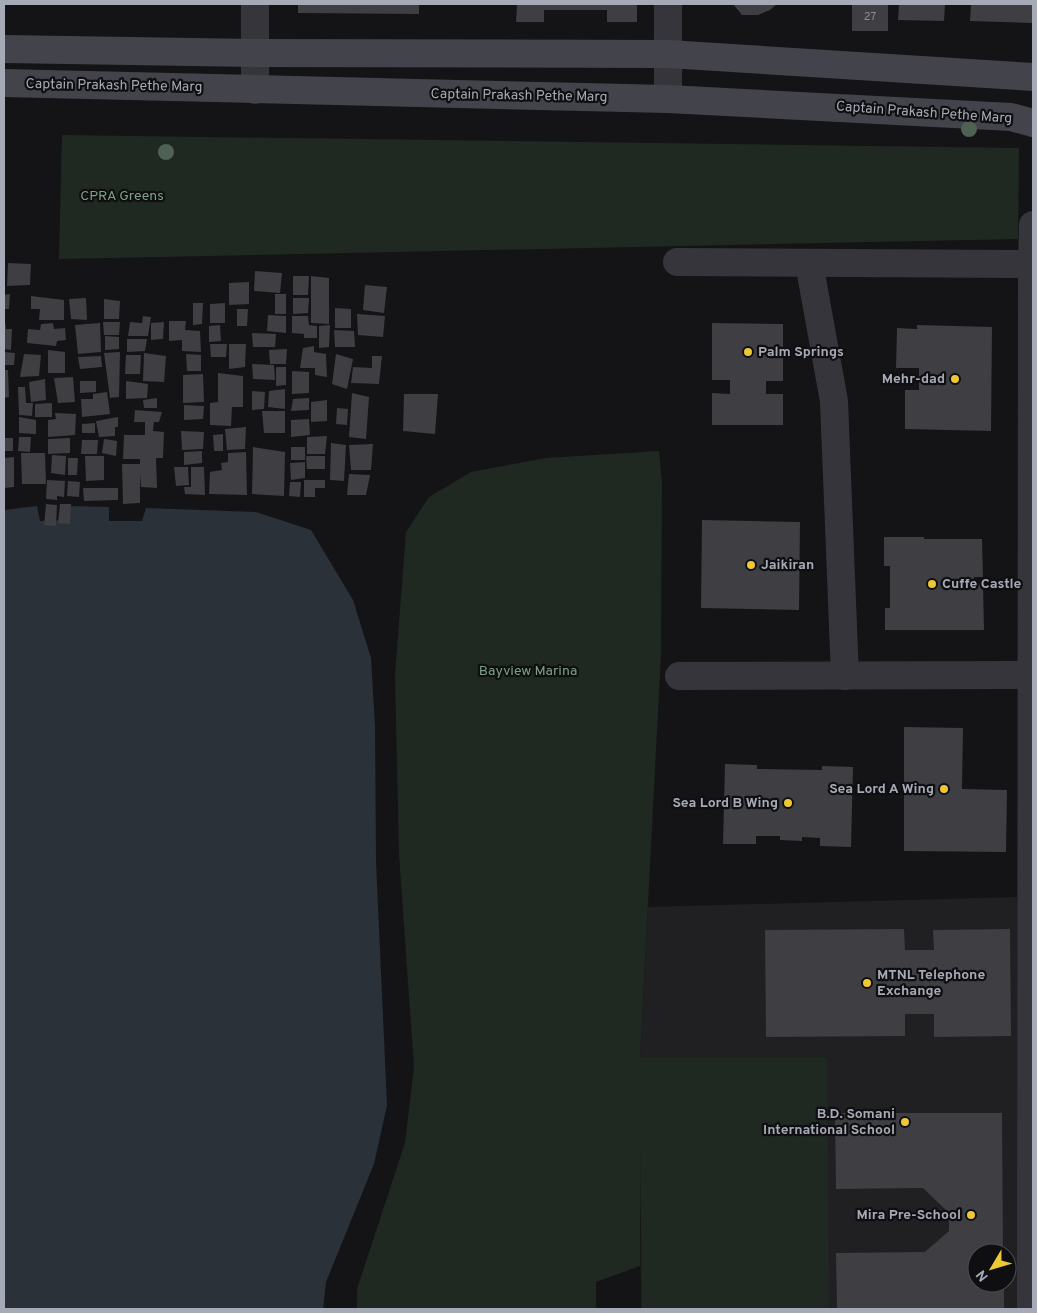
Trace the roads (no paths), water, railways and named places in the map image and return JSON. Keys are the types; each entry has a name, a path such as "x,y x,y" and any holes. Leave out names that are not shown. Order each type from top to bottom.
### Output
{"main road":[{"path":"4,49 255,53 668,54 1033,77"},
{"name":"Captain Prakash Pethe Marg","path":"4,84 668,99 1011,117 1033,124"}],"street":[{"path":"255,4 255,90"},
{"path":"668,4 668,99"},
{"path":"1031,1309 1033,225"},
{"path":"677,262 1032,264"},
{"path":"808,263 834,401 845,676"},
{"path":"679,676 1032,675"}],"place":[{"name":"Palm Springs","path":"748,352"},
{"name":"Mehr-dad","path":"955,379"},
{"name":"Jaikiran","path":"751,565"},
{"name":"Cuffe Castle","path":"932,584"},
{"name":"Sea Lord A Wing","path":"944,789"},
{"name":"Sea Lord B Wing","path":"788,803"},
{"name":"MTNL Telephone Exchange","path":"867,983"},
{"name":"B.D. Somani International School","path":"905,1122"},
{"name":"Mira Pre-School","path":"971,1215"}],"park label":[{"name":"CPRA Greens","path":"122,196"},
{"name":"Bayview Marina","path":"528,671"}]}
